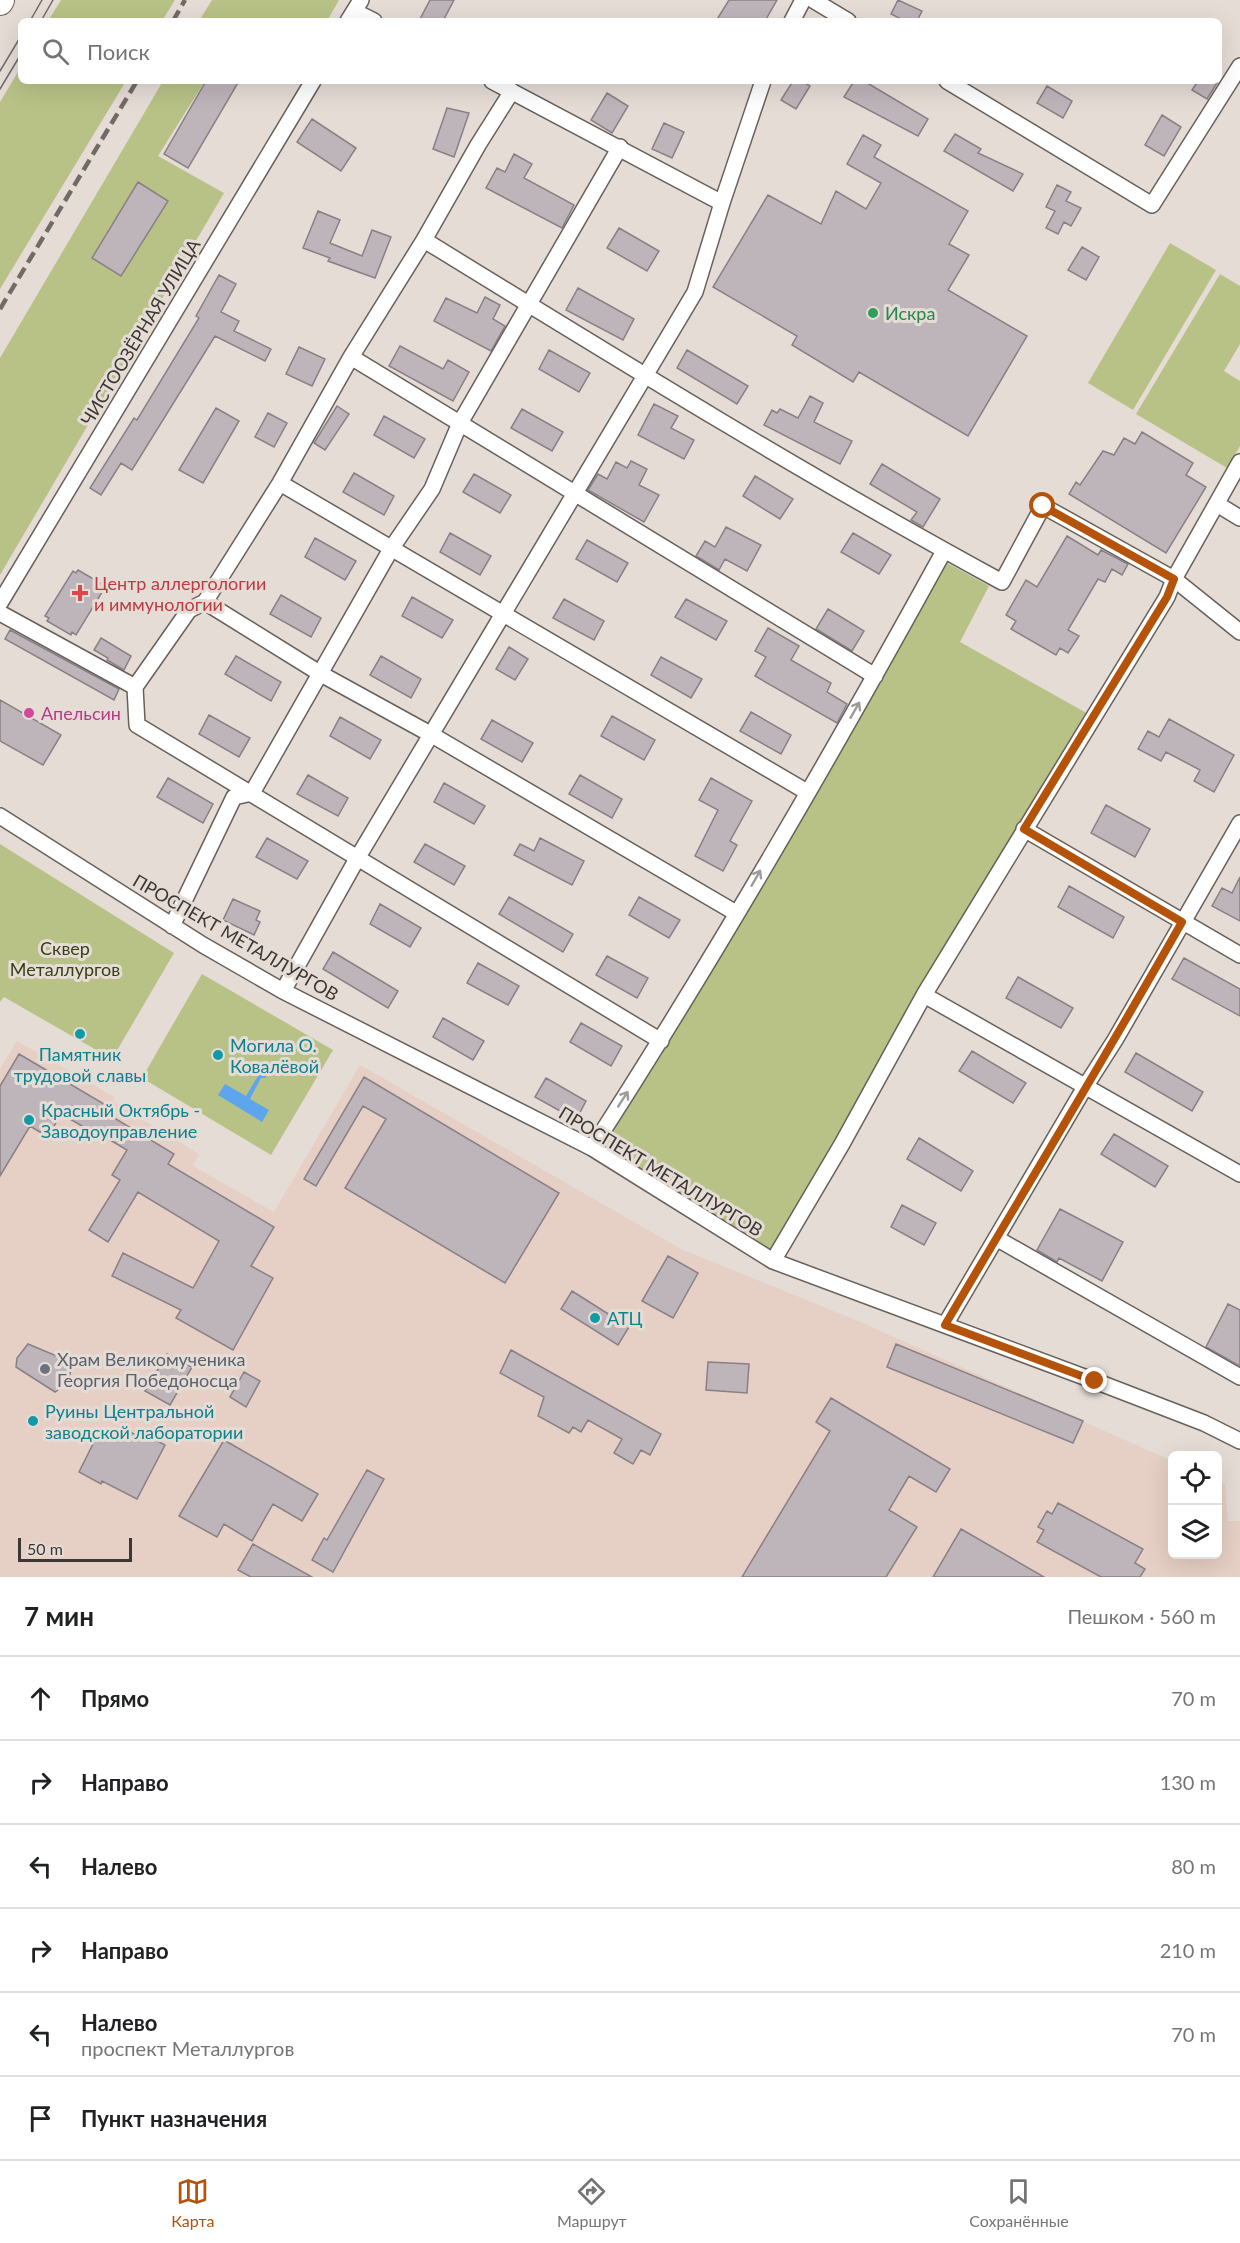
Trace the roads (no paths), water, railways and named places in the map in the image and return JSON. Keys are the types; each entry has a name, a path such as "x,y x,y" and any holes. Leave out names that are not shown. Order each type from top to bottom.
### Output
{"street":[{"path":"794,18 803,0"},
{"path":"813,0 843,18"},
{"path":"355,11 368,18"},
{"path":"952,84 1152,205 1239,72"},
{"name":"ЧИСТООЗЁРНАЯ УЛИЦА","path":"0,603 310,84"},
{"path":"498,84 722,202"},
{"path":"283,991 358,857 695,292 722,202 762,84"},
{"path":"512,91 478,145 424,240 351,357 280,483 205,602 189,610 135,687 137,725 661,1041"},
{"path":"172,926 234,797 252,793 391,549 432,489 460,423 620,147"},
{"path":"424,240 645,376 944,551 1002,582 1043,506 1174,579 1240,632"},
{"path":"351,357 875,676"},
{"path":"773,1261 842,1144 924,995 1167,597 1174,579 1240,462"},
{"path":"280,483 807,792"},
{"path":"1216,504 1240,518"},
{"path":"592,1148 661,1041 736,914 875,676 944,551"},
{"path":"205,602 321,674 432,735 736,914"},
{"path":"0,613 135,687"},
{"name":"ПРОСПЕКТ МЕТАЛЛУРГОВ","path":"0,816 172,926 283,991 592,1148 773,1261 1106,1385 1204,1423 1240,1441"},
{"path":"945,1325 1115,1040 1240,823"},
{"path":"1024,829 1240,955"},
{"path":"924,995 1085,1087 1239,1169"},
{"path":"996,1238 1240,1377"}],"water":[{"path":"261,1066 268,1068 269,1072 265,1078 261,1078 250,1099 269,1110 262,1122 218,1095 225,1084 246,1096 258,1076 257,1068"}],"tram line":[{"path":"32,18 42,0"},
{"path":"43,18 53,0"},
{"path":"0,71 18,41"},
{"path":"0,89 18,59"}],"railway":[{"path":"175,18 185,0"},
{"path":"0,309 135,84"}],"place":[{"name":"Искра","path":"873,313"},
{"name":"Центр аллергологии и иммунологии","path":"80,593"},
{"name":"Апельсин","path":"29,713"},
{"name":"Памятник трудовой славы","path":"80,1034"},
{"name":"Могила О. Ковалёвой","path":"218,1055"},
{"name":"Красный Октябрь - Заводоуправление","path":"29,1120"},
{"name":"АТЦ","path":"595,1318"},
{"name":"Храм Великомученика Георгия Победоносца","path":"45,1369"},
{"name":"Руины Центральной заводской лаборатории","path":"33,1421"}],"park label":[{"name":"Сквер Металлургов","path":"65,958"}]}
